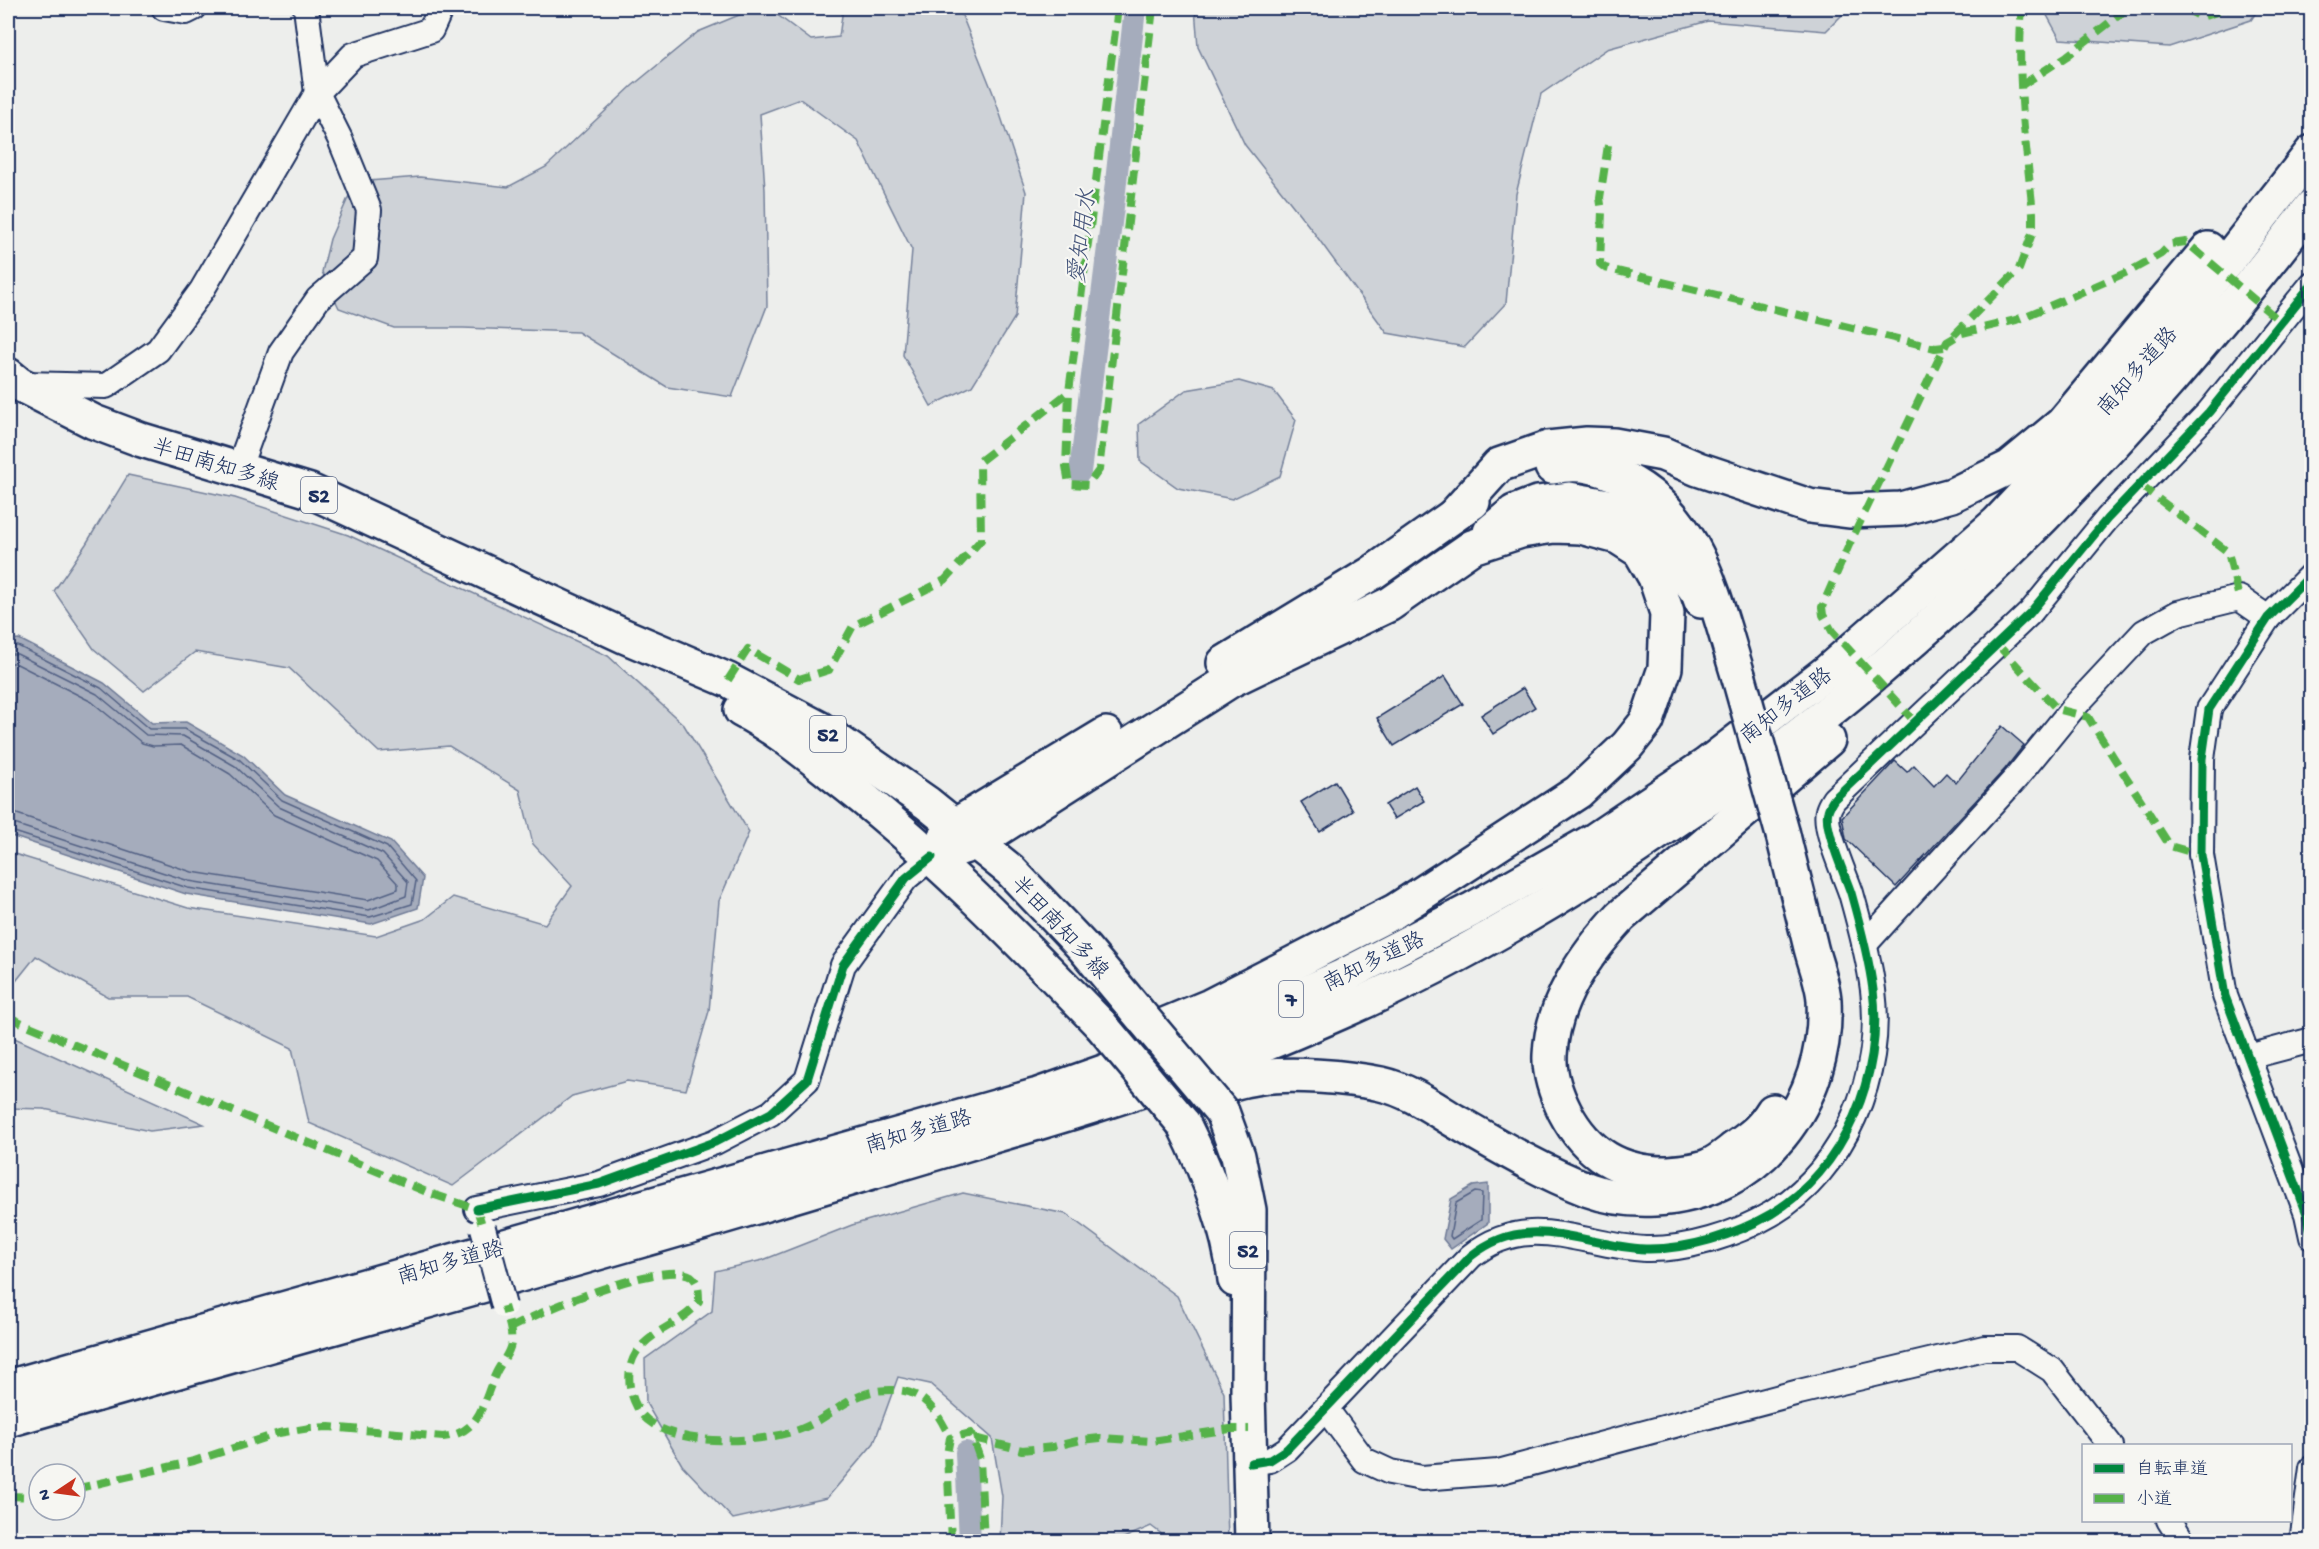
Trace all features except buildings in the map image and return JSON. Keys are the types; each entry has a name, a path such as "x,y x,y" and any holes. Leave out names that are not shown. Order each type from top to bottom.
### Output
{"main road":[{"path":"1454,515 1499,465 1548,448 1587,444 1614,445 1663,454 1708,473 1809,506 1849,512 1901,509 1952,495 2010,466 2062,424 2312,126"},
{"name":"南知多道路","path":"8,1387 1038,1095 1228,1028 1353,971 1471,910 1596,839 1706,765 1828,671 1997,523 2093,421 2184,316 2312,152"},
{"name":"南知多道路","path":"8,1420 169,1373 537,1272 1100,1102 1215,1064 1346,1010 1488,939 1612,865 1782,748 1828,712 1962,596 2038,523 2112,445 2258,277 2312,206"},
{"name":"半田南知多線","path":"14,379 94,422 142,440 310,491 624,636 728,680 819,728 927,803 1010,870 1059,922 1222,1112 1238,1156 1249,1210 1248,1392 1252,1542"},
{"path":"794,1196 824,1206 1140,1108 1257,1077 1302,1076 1331,1077 1383,1085 1414,1097 1523,1160 1590,1191 1618,1199 1675,1198 1709,1190 1740,1174 1768,1152 1789,1125 1811,1084 1823,1038 1824,998 1776,837 1707,578 1692,543 1660,501 1634,482 1595,467 1571,463 1532,471 1507,480 1372,573 932,857"},
{"path":"965,834 1232,680 1390,604 1472,547 1514,512 1537,503 1569,499 1594,502 1625,509 1650,527 1698,593 1733,680"},
{"path":"1038,1095 1056,1070 1210,1006 1395,911 1578,792 1627,746 1647,721 1665,668 1667,613 1655,577 1640,551 1618,537 1581,527 1554,526 1521,531 1472,547"},
{"path":"1776,837 1803,979 1803,1037 1790,1083 1762,1128 1708,1166 1684,1172 1648,1173 1620,1166 1592,1149 1573,1127 1558,1097 1550,1057 1555,1022 1582,963 1597,941 1621,916 1844,725 1953,623 1962,596"},
{"name":"半田南知多線","path":"624,636 667,672 767,724 880,810 975,896 1101,1025 1183,1123 1202,1162 1219,1210 1234,1270 1248,1392"}],"street":[{"path":"164,8 186,12 194,8"},
{"path":"238,470 281,352 318,299 364,258 369,210 340,139 317,93 306,8"},
{"path":"14,379 105,386 158,350 202,290 317,93 353,55 431,30 441,8"},
{"path":"1251,1463 1270,1460 1287,1449 1484,1246 1528,1231 1647,1249 1725,1236 1772,1213 1794,1196 1835,1153 1858,1109 1865,1086 1874,1024 1873,992 1864,944 1850,891 1827,824 1827,812 1834,799 2030,613 2107,519 2209,412 2312,284"},
{"path":"2312,574 2268,618 2209,710 2202,759 2202,863 2225,996 2307,1214 2312,1237"},
{"path":"1864,944 2016,778 2073,708 2144,632 2178,614 2239,598 2268,618"},
{"path":"504,1306 480,1219 599,1184 715,1142 771,1113 807,1080 843,965 906,878 932,857"},
{"path":"2248,1057 2312,1040"},
{"path":"1326,1409 1364,1460 1390,1472 1422,1479 1498,1472 1799,1392 1984,1348 2017,1348 2052,1370 2109,1444"},
{"path":"2302,1542 2312,1468"},
{"path":"2170,1522 2183,1542"}],"shaded area":[{"path":"756,8 768,8 811,40 839,37 843,8 959,8 993,93 1026,192 1015,317 972,386 931,406 903,355 912,250 858,141 800,99 760,114 765,190 767,306 732,397 667,387 578,332 394,328 339,308 322,272 330,239 355,182 420,177 508,187 546,167 632,86 698,32"},
{"path":"1195,8 1849,8 1826,31 1708,21 1607,49 1541,94 1516,194 1506,303 1465,347 1387,333 1312,230 1245,145 1198,47"},
{"path":"2043,8 2259,8 2251,20 2169,47 2060,39"},
{"path":"1239,381 1274,391 1296,420 1280,476 1232,499 1178,488 1140,461 1139,424 1186,390"},
{"path":"128,475 235,498 348,535 608,656 684,725 749,832 719,901 709,1011 686,1090 627,1081 572,1096 453,1186 309,1123 292,1048 187,997 108,997 36,956 16,981 8,983 8,852 188,908 376,936 425,919 453,897 545,924 572,886 533,844 520,790 449,746 379,752 289,668 195,652 144,691 94,649 54,591"},
{"path":"8,1035 204,1124 150,1131 44,1109 8,1108"},
{"path":"963,1193 1066,1214 1177,1296 1224,1393 1228,1541 1171,1541 1151,1526 1117,1541 1000,1541 1002,1496 992,1438 930,1384 898,1377 874,1443 827,1498 733,1519 682,1465 646,1403 645,1359 712,1311 715,1271 763,1260 852,1225"}],"water":[{"path":"19,639 104,683 152,723 186,722 243,755 285,795 391,842 423,878 418,908 371,924 186,894 8,835 8,640"},
{"path":"1488,1184 1488,1223 1451,1249 1443,1239 1451,1199 1473,1186"}],"waterway":[{"name":"愛知用水","path":"1080,472 1135,8"},
{"name":"愛知用水","path":"966,1452 970,1542"}],"marked path":[{"path":"1118,8 1069,392 1066,466 1069,484 1088,485 1099,470 1153,8"},
{"path":"1954,335 2019,269 2033,231 2021,85 2022,8"},
{"path":"2022,85 2067,56 2128,8"},
{"path":"2184,8 2201,17 2229,8"},
{"path":"1608,145 1600,198 1602,211 1600,264 1605,268 1935,348 1944,347"},
{"path":"1915,722 1832,631 1823,615 1822,607 1849,545 1947,342 1962,333 2016,320 2052,305 2132,270 2161,254 2171,244 2186,242 2282,323"},
{"path":"728,680 748,649 799,679 829,670 853,626 945,580 981,540 980,461 1069,392"},
{"path":"2140,485 2228,552 2239,598"},
{"path":"1997,644 2057,709 2088,717 2170,846 2201,855"},
{"path":"8,1017 429,1193 477,1209 483,1228"},
{"path":"510,1328 572,1300 629,1281 676,1273 691,1276 697,1284 699,1302 684,1316 650,1338 636,1353 629,1372 631,1392 636,1405 647,1420 665,1430 687,1437 711,1440 762,1438 801,1429 867,1393 895,1390 906,1391 930,1405 950,1438"},
{"path":"87,1486 194,1461 279,1433 310,1428 329,1427 443,1437 456,1434 473,1423 509,1351 511,1334 504,1306"},
{"path":"974,1440 1022,1450 1100,1438 1152,1441 1230,1429 1249,1429"},
{"path":"951,1542 947,1454 950,1438 971,1433 980,1459 984,1542"},
{"path":"8,1496 27,1497"}],"cycle path":[{"path":"1251,1463 1270,1460 1287,1449 1471,1256 1492,1242 1513,1235 1534,1233 1556,1234 1622,1247 1645,1249 1694,1244 1726,1235 1757,1222 1797,1195 1820,1172 1839,1146 1854,1117 1865,1086 1872,1055 1875,1022 1873,990 1864,942 1851,893 1829,828 1827,818 1831,803 2030,613 2107,519 2209,412 2312,284"},
{"path":"2312,574 2268,618 2209,709 2202,759 2201,855 2225,996 2307,1214 2312,1237"},
{"path":"477,1209 599,1184 715,1142 771,1113 807,1080 843,965 906,878 932,857"}]}
